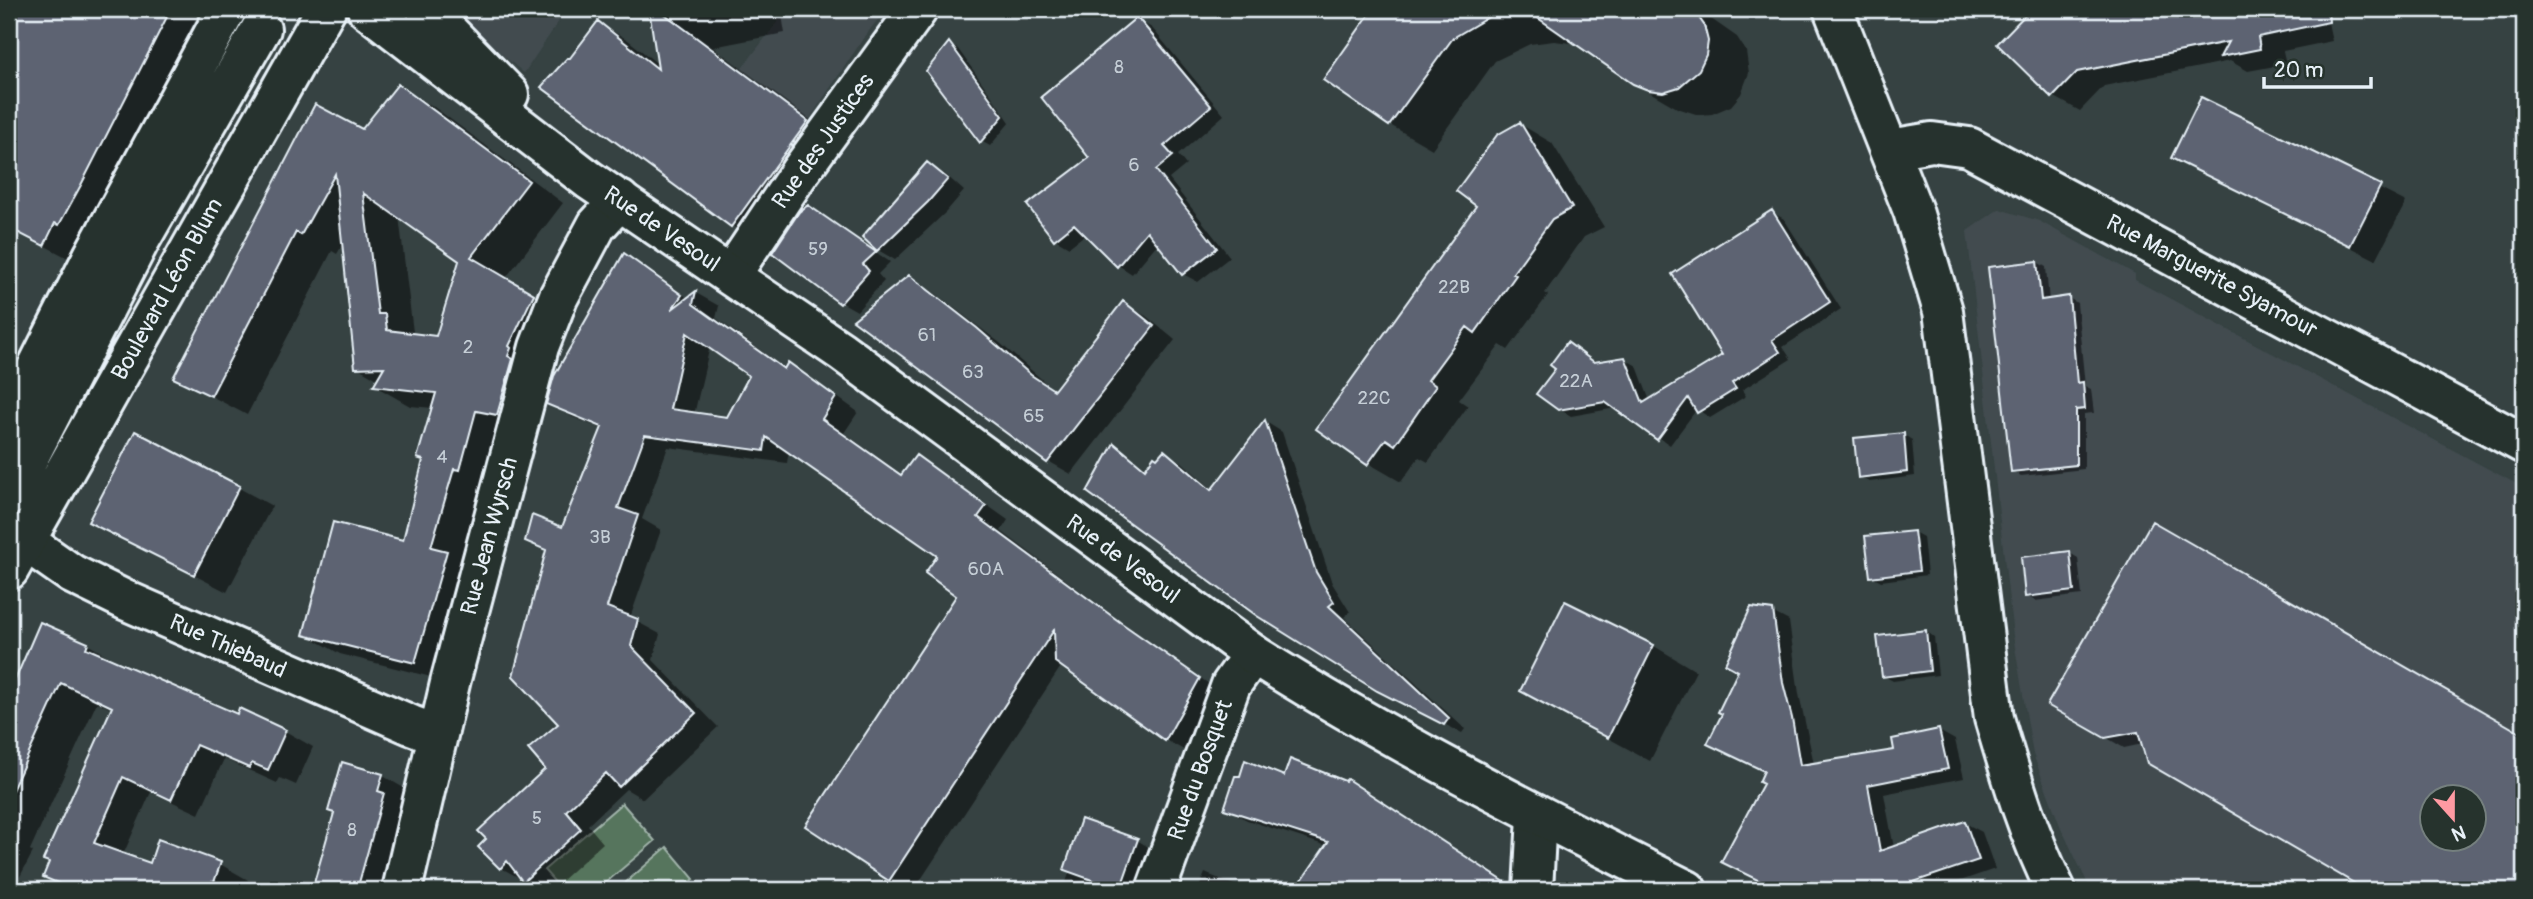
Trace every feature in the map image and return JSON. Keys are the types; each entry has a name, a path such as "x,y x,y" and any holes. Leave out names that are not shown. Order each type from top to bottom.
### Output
{"street":[{"path":"9,423 93,256 227,9"},
{"name":"Boulevard Léon Blum","path":"17,555 326,9"},
{"name":"Rue de Vesoul","path":"367,9 604,190 841,351 1253,654 1300,684 1537,816 1687,890"},
{"name":"Rue de Vesoul","path":"426,9 604,190"},
{"name":"Rue des Justices","path":"731,275 799,173 918,9"},
{"path":"1833,9 1913,211 1943,311 1994,718 2040,859 2056,890"},
{"name":"Boulevard Léon Blum","path":"9,496 139,242 261,29"},
{"name":"Rue Marguerite Syamour","path":"1890,149 1932,142 1969,147 2524,444"},
{"name":"Rue Jean Wyrsch","path":"402,890 451,679 539,347 558,298 597,225 604,190"},
{"name":"Rue Thiebaud","path":"17,555 72,574 214,640 438,735"},
{"name":"Rue du Bosquet","path":"1156,890 1231,685 1253,654"},
{"path":"1533,890 1537,816"}],"shaded area":[{"path":"456,9 567,9 524,73"},
{"path":"786,9 886,9 808,121 740,71"},
{"path":"1999,209 2039,221 2135,274 2135,280 2524,488 2524,890 2091,890 2061,828 2033,754 2013,635 1967,231"}],"green space":[{"path":"622,803 655,841 597,890 562,890 544,870"},
{"path":"667,847 694,879 680,890 617,890"}],"building":[{"path":"9,9 171,9 81,185 59,225 55,223 44,246 9,228"},
{"path":"649,9 658,9 808,121 731,227 541,87 567,58 570,58 598,21 658,69"},
{"path":"1373,9 1502,9 1453,38 1389,126 1323,80"},
{"path":"1525,9 1693,9 1704,25 1708,41 1706,55 1699,70 1679,87 1663,92 1648,90 1633,84"},
{"path":"2031,9 2328,9 2329,22 2258,37 2260,49 2220,57 2228,42 2077,72 2052,98 1997,44"},
{"path":"1137,17 1211,106 1164,146 1173,156 1156,170 1217,248 1182,275 1147,231 1117,267 1074,224 1054,240 1027,205 1089,158 1041,97"},
{"path":"949,42 1003,116 980,143 926,71"},
{"path":"398,84 529,181 471,257 534,294 509,346 511,348 508,356 513,359 497,415 476,411 460,470 454,469 431,547 447,551 415,663 303,635 333,522 403,540 423,460 417,458 436,393 373,386 384,367 355,368 335,174 301,235 296,232 211,396 173,378 315,104 362,129","holes":["363,193 459,261 436,336 387,330 385,314 378,314"]},
{"path":"2201,97 2381,185 2350,246 2171,158"},
{"path":"1520,122 1572,208 1552,219 1475,333 1467,327 1428,380 1436,386 1395,445 1386,439 1367,465 1316,429 1476,206 1456,191 1497,135"},
{"path":"927,162 948,179 877,251 862,237"},
{"path":"808,205 876,252 863,264 869,271 840,304 772,253 799,212"},
{"path":"1772,210 1830,302 1772,340 1780,352 1732,383 1736,389 1697,413 1688,398 1657,440 1605,402 1558,410 1536,394 1555,369 1550,365 1567,342 1594,362 1625,357 1643,403 1722,355 1672,274"},
{"path":"624,253 682,295 671,310 696,291 693,304 784,369 788,362 836,397 822,419 901,475 916,455 986,506 978,517 1200,678 1165,741 1055,662 1054,630 889,881 805,826 956,596 925,573 937,556 766,437 764,451 645,435 618,508 638,515 607,607 638,619 631,646 696,713 619,787 606,773 566,811 581,829 523,882 507,861 500,869 478,847 486,839 478,831 545,769 528,749 558,724 513,676 546,550 525,541 532,515 562,527 602,427 546,404 554,376","holes":["687,333 749,376 727,417 670,409"]},
{"path":"2037,261 2041,300 2069,296 2077,383 2083,382 2085,409 2076,410 2076,465 2011,472 1988,267"},
{"path":"909,275 977,328 1031,375 1054,390 1123,301 1154,326 1047,463 853,320"},
{"path":"1265,420 1316,572 1334,602 1329,606 1449,718 1444,725 1377,691 1257,616 1087,492 1114,443 1145,469 1154,456 1157,458 1164,450 1211,490"},
{"path":"135,431 240,486 194,575 88,522"},
{"path":"1904,433 1907,472 1858,478 1854,438"},
{"path":"2152,521 2524,735 2524,890 2366,890 2147,763 2138,732 2105,738 2047,705"},
{"path":"1914,531 1919,571 1870,577 1865,536"},
{"path":"2070,551 2074,591 2025,597 2021,557"},
{"path":"1565,601 1654,645 1608,738 1520,691"},
{"path":"1751,607 1773,610 1783,683 1800,765 1894,750 1892,739 1939,729 1948,769 1868,785 1880,851 1965,821 1979,860 1890,890 1778,890 1721,862 1763,784 1759,782 1764,771 1707,744 1722,714 1718,712 1738,671 1725,664"},
{"path":"40,622 88,643 86,648 237,714 239,708 286,730 268,770 252,763 249,768 196,745 171,800 123,777 94,843 150,863 158,839 221,862 213,885 216,890 74,890 43,877 49,862 43,860 112,707 61,683 9,797 9,694"},
{"path":"1926,630 1930,671 1882,677 1877,636"},
{"path":"1290,759 1345,781 1347,779 1511,886 1511,890 1295,890 1328,842 1224,809 1235,776 1240,776 1245,760 1284,776"},
{"path":"342,762 383,774 378,791 384,793 357,890 312,890 334,813 328,811"},
{"path":"1081,819 1138,839 1120,890 1064,870"}]}
